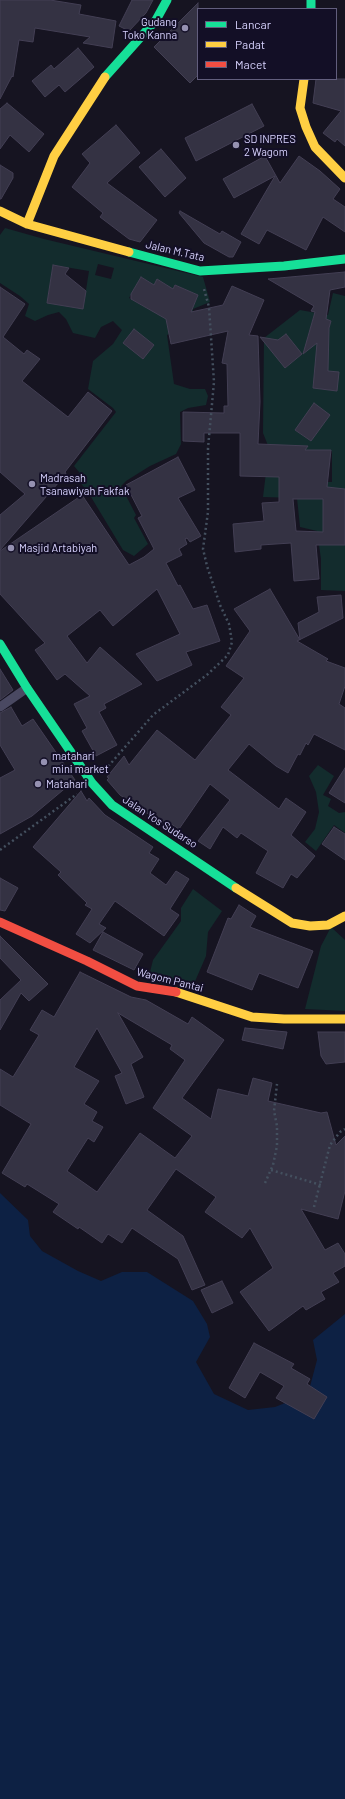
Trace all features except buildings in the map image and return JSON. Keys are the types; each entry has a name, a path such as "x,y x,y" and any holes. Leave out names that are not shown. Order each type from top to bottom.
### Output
{"street":[{"path":"27,224 54,156 87,103 104,78 156,20 167,0"},
{"path":"304,80 300,108 306,127 315,147 345,178"},
{"name":"Jalan M.Tata","path":"0,211 27,224 200,271 284,266 345,259"},
{"name":"Jalan Yos Sudarso","path":"0,644 92,783 112,805 214,872 246,895 292,923 310,926 328,925 345,916"},
{"name":"Wagom Pantai","path":"0,922 87,961 137,986 171,990 252,1017 284,1020 345,1019"}],"lane":[{"path":"0,707 28,688"}],"path":[{"path":"0,850 92,783 153,715 208,674 228,654 232,642 229,624 220,605 203,549 208,512 208,448 214,382 210,307 200,271"},
{"path":"265,1183 271,1170 277,1146 277,1126 274,1111 277,1084"},
{"path":"314,1206 321,1185 330,1145 340,1132 345,1129"},
{"path":"271,1170 321,1185"}],"green space":[{"path":"5,228 44,239 203,277 210,302 193,309 192,324 167,335 174,384 190,389 205,389 208,396 206,405 188,408 180,412 181,444 176,454 150,466 126,481 121,486 136,515 134,518 148,544 134,556 123,550 88,492 78,480 79,472 74,466 116,412 88,389 93,361 113,344 122,330 113,321 101,327 95,338 73,333 66,319 59,312 35,321 25,316 29,304 20,296 0,283 0,235","holes":["98,264 114,268 111,279 95,275","53,265 89,271 83,309 47,303","141,277 154,285 157,279 167,285 152,311 129,298","175,285 198,295 186,323 163,313","134,330 154,345 143,359 123,343"]},
{"path":"333,293 345,296 345,489 323,514 323,545 345,545 345,591 321,590 321,559 317,531 300,527 297,498 263,497 269,448 263,433 264,338 300,310 328,315","holes":["314,316 331,321 325,344 307,339","286,334 302,354 285,368","315,370 337,391 313,388","329,415 311,441 295,430","309,450 332,451 332,482 309,482","310,486 326,499 310,499"]},
{"path":"318,765 334,776 323,795 331,799 328,806 339,813 345,812 345,833 334,825 316,851 305,842 315,829 319,812 316,792 309,776"},
{"path":"193,889 222,911 208,932 206,956 193,986 170,980 150,972 153,960 181,921 181,908"},
{"path":"331,927 345,940 345,1011 305,1009 321,946"}],"water":[{"path":"0,1193 28,1220 30,1236 42,1251 78,1271 101,1281 122,1272 147,1272 193,1301 207,1324 210,1337 196,1362 214,1394 248,1410 275,1407 308,1394 317,1360 313,1340 345,1314 345,1799 0,1799"}],"traffic: fast":[{"path":"105,77 156,20 167,0"},
{"path":"311,0 311,8"},
{"path":"129,252 200,271 284,266 345,259"},
{"path":"0,644 27,688 92,783 112,805 236,888"}],"traffic: slow":[{"path":"27,224 54,156 105,77"},
{"path":"304,80 300,108 306,127 315,147 345,178"},
{"path":"0,211 27,224 129,252"},
{"path":"236,888 292,923 310,926 328,925 345,916"},
{"path":"176,992 252,1017 284,1019 345,1019"}],"traffic: jam":[{"path":"0,922 87,961 137,986 176,992"}],"place":[{"name":"Gudang Toko Kanna","path":"185,28"},
{"name":"SD INPRES 2 Wagom","path":"236,145"},
{"name":"Madrasah Tsanawiyah Fakfak","path":"32,484"},
{"name":"Masjid Artabiyah","path":"11,548"},
{"name":"matahari mini market","path":"44,762"},
{"name":"Matahari","path":"38,784"}]}
